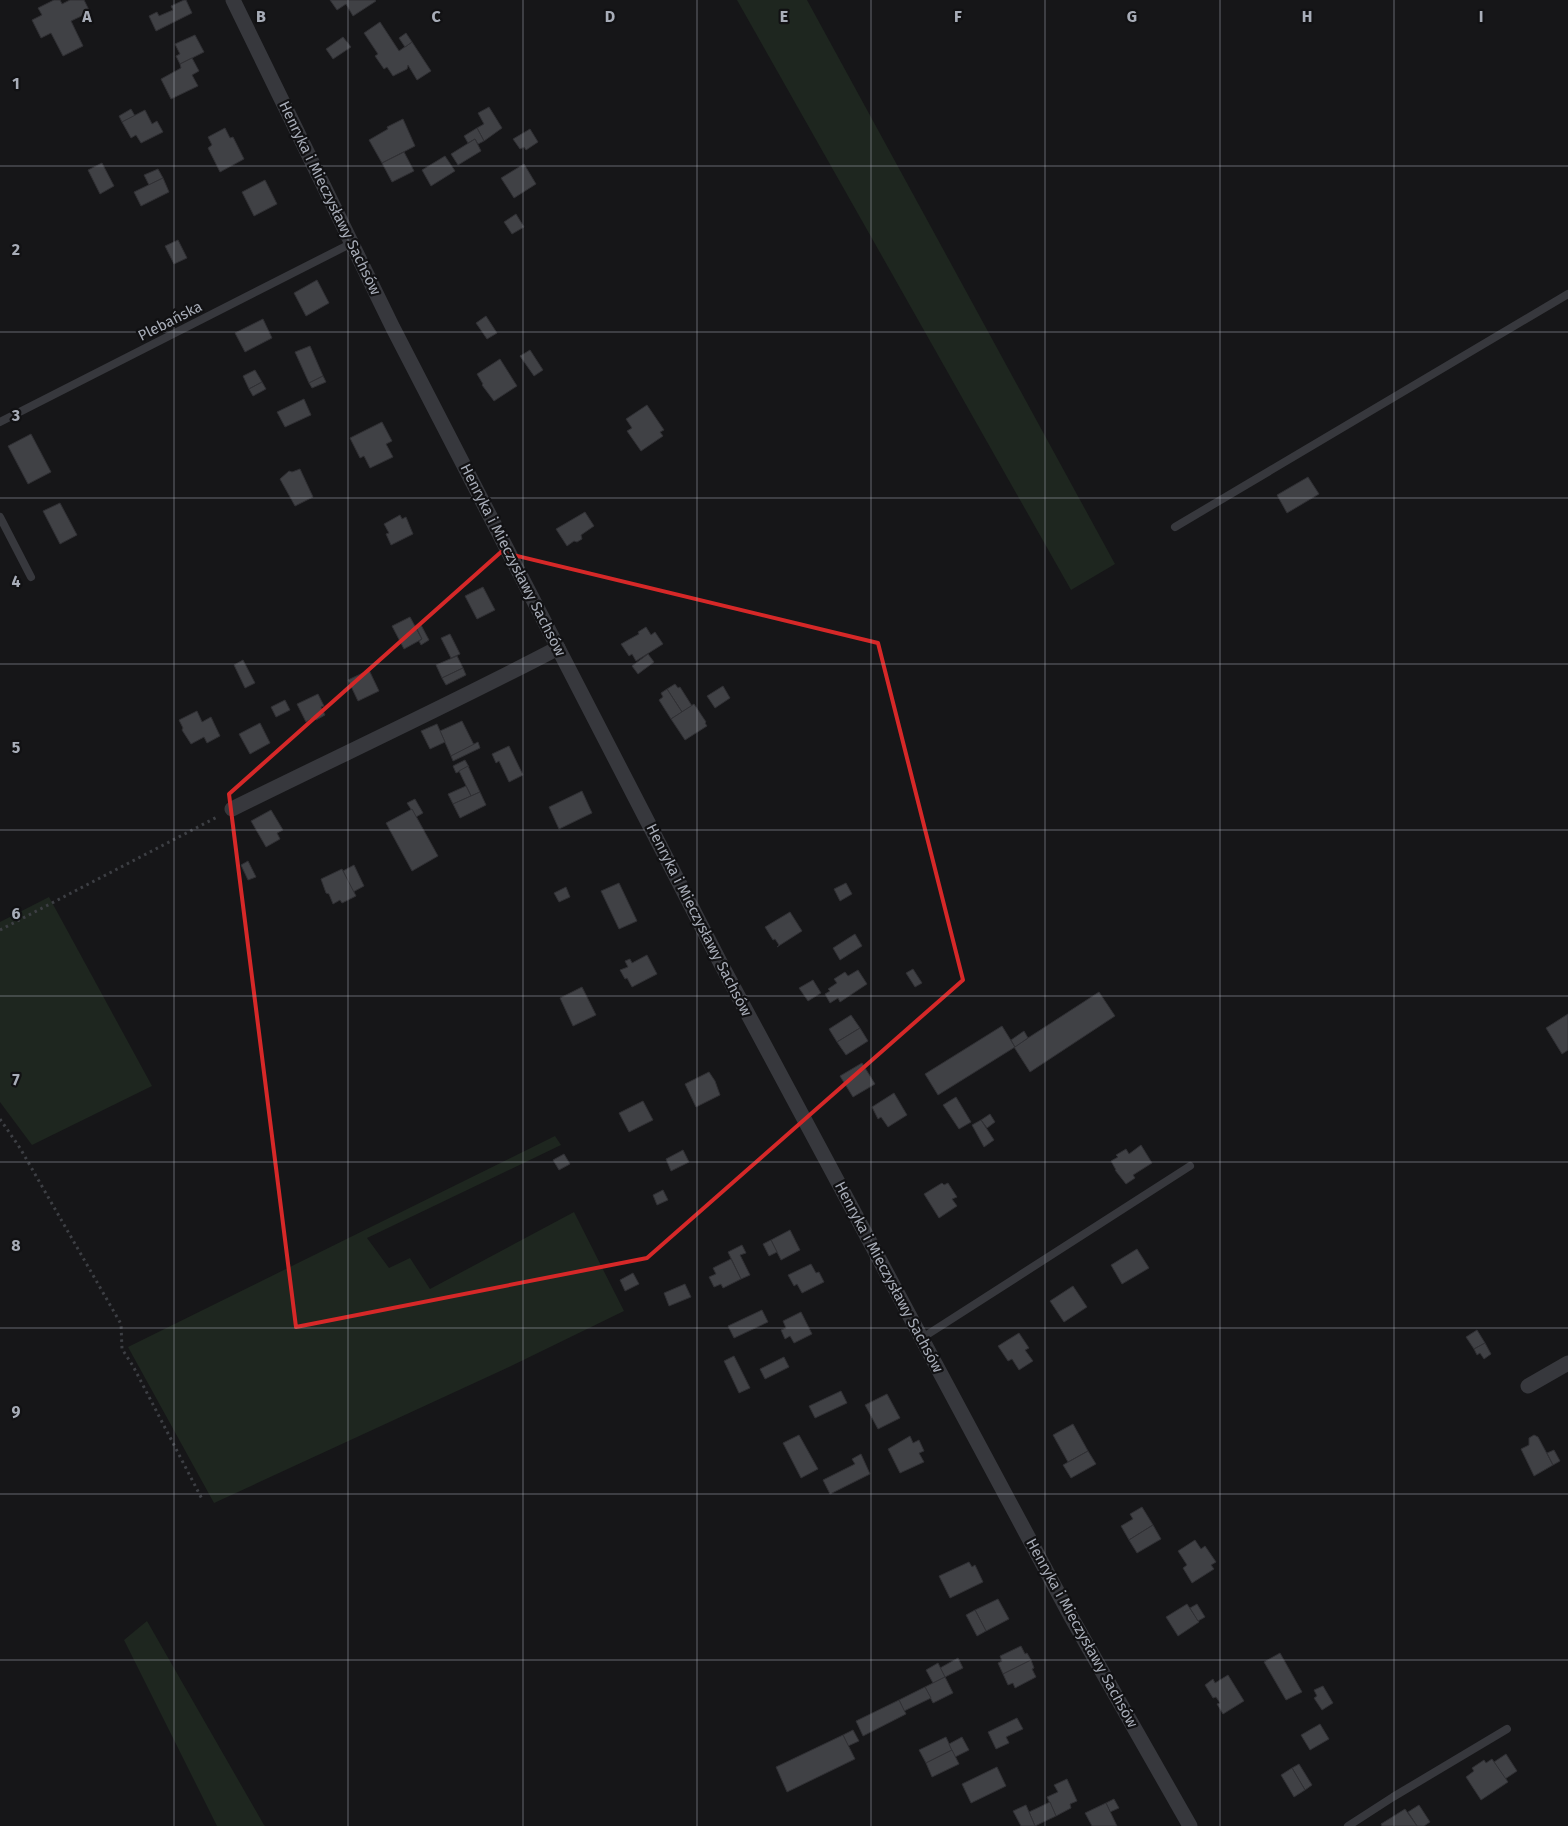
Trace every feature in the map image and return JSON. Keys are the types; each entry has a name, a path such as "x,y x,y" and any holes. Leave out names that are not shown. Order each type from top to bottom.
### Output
{"street":[{"name":"Henryka i Mieczysławy Sachsów","path":"233,0 398,336 721,964 1081,1634 1190,1826"},
{"path":"232,809 444,704 486,686 558,648"},
{"path":"1528,1386 1568,1363"}],"lane":[{"name":"Plebańska","path":"0,422 352,243"},
{"path":"1175,527 1568,294"},
{"path":"0,517 31,577"},
{"path":"922,1338 1190,1166"},
{"path":"1348,1826 1507,1729"}],"path":[{"path":"0,930 232,809"},
{"path":"0,1119 20,1148 121,1324 122,1349 133,1366 202,1499"}],"highlighted area":[{"path":"501,552 878,643 963,980 647,1258 296,1327 229,794"}],"shaded area":[{"path":"737,0 807,0 1115,564 1071,590"},
{"path":"49,897 152,1086 32,1145 0,1102 0,922"},
{"path":"555,1136 561,1145 367,1238 389,1268 410,1258 430,1289 574,1212 624,1311 509,1367 214,1503 128,1347"},
{"path":"147,1621 265,1826 217,1826 124,1640"}],"building":[{"path":"54,0 60,0 62,4 70,0 84,0 90,12 71,21 83,46 63,56 51,33 41,38 32,20 42,15 38,8"},
{"path":"186,0 192,13 156,31 149,16 157,12 159,16 173,10 171,6"},
{"path":"330,0 376,1 353,16 346,4 337,10"},
{"path":"380,22 399,51 412,42 431,71 417,80 408,65 407,69 393,76 387,67 384,69 375,56 378,54 364,33"},
{"path":"406,33 412,42 405,47 399,38"},
{"path":"195,35 204,52 180,64 176,56 180,54 175,44"},
{"path":"343,37 351,47 333,59 326,49"},
{"path":"192,58 199,71 192,75 198,86 171,99 161,79 181,68 180,64"},
{"path":"489,107 502,128 484,141 477,128 484,124 478,113"},
{"path":"131,109 135,116 122,122 119,116"},
{"path":"145,110 152,124 157,121 163,132 141,143 136,135 131,138 122,122"},
{"path":"403,119 415,146 382,163 369,140 388,129 387,127"},
{"path":"225,128 230,138 233,137 244,159 220,172 208,148 212,145 208,137"},
{"path":"477,128 484,141 478,144 475,139 468,143 464,136"},
{"path":"530,129 538,142 526,150 524,147 520,149 513,139"},
{"path":"475,139 481,151 458,165 451,154"},
{"path":"404,152 414,171 392,182 382,163"},
{"path":"445,156 455,171 431,186 422,170"},
{"path":"102,163 114,186 100,194 88,170"},
{"path":"524,164 536,184 514,198 501,178"},
{"path":"158,169 163,178 149,185 144,175"},
{"path":"163,178 169,192 141,206 134,192"},
{"path":"265,180 277,204 254,216 242,192"},
{"path":"516,214 524,227 512,234 504,222"},
{"path":"178,240 187,258 174,264 165,246"},
{"path":"317,280 329,303 306,316 294,293"},
{"path":"486,316 497,333 487,339 476,323"},
{"path":"263,319 272,338 245,352 235,333"},
{"path":"310,346 323,376 309,383 295,352"},
{"path":"530,350 543,370 534,376 520,356"},
{"path":"500,359 517,386 494,401 482,385 477,374"},
{"path":"255,370 262,382 249,389 243,376"},
{"path":"323,376 326,382 312,388 309,383"},
{"path":"262,382 266,389 253,396 249,389"},
{"path":"304,399 311,415 285,427 277,412"},
{"path":"647,405 664,430 660,432 663,436 641,451 627,431 632,428 626,419"},
{"path":"382,422 392,441 386,444 393,457 370,468 364,456 360,458 350,438"},
{"path":"31,434 51,472 28,484 8,446"},
{"path":"300,469 313,497 295,506 280,479 289,471 292,472"},
{"path":"1308,477 1319,494 1287,513 1277,495"},
{"path":"60,503 77,535 60,544 43,511"},
{"path":"585,512 594,526 581,535 582,539 577,542 574,541 567,546 556,529"},
{"path":"400,515 402,519 406,517 413,534 391,545 386,534 389,533 384,524"},
{"path":"483,587 495,610 477,619 465,596"},
{"path":"410,617 422,639 404,649 392,626"},
{"path":"421,625 429,640 421,645 419,641 422,639 416,627"},
{"path":"646,627 651,635 655,632 663,644 636,661 632,654 629,656 621,644 639,634 638,632"},
{"path":"450,634 460,654 451,658 441,638"},
{"path":"648,654 654,662 638,674 632,666"},
{"path":"457,656 463,668 442,678 436,665"},
{"path":"243,660 255,683 245,688 234,665"},
{"path":"463,668 466,675 446,685 442,678"},
{"path":"369,670 379,691 358,701 348,680"},
{"path":"675,684 678,688 680,687 692,706 682,712 667,689"},
{"path":"723,686 730,698 715,708 707,696"},
{"path":"667,689 682,712 671,719 659,700 663,697 661,693"},
{"path":"318,694 324,706 321,707 325,715 316,720 314,717 306,722 297,704"},
{"path":"285,700 290,710 276,717 271,707"},
{"path":"694,704 707,726 685,740 671,719"},
{"path":"197,711 202,722 211,717 220,736 207,743 204,737 191,744 182,730 183,728 179,720"},
{"path":"462,721 474,745 451,756 440,731"},
{"path":"260,723 270,743 250,754 239,734"},
{"path":"437,724 445,742 430,749 421,731"},
{"path":"478,742 480,748 453,761 451,756"},
{"path":"509,746 523,775 509,782 499,761 496,763 492,754"},
{"path":"465,760 469,767 456,773 453,766"},
{"path":"468,766 480,792 471,796 459,771"},
{"path":"466,786 471,796 453,804 448,794"},
{"path":"582,791 592,813 559,829 549,807"},
{"path":"480,792 486,805 460,818 453,804"},
{"path":"415,799 423,813 416,817 407,803"},
{"path":"412,809 438,856 412,871 386,823"},
{"path":"271,810 283,830 277,833 280,839 266,847 251,821"},
{"path":"248,861 256,877 248,880 241,865"},
{"path":"354,865 364,886 353,892 343,871"},
{"path":"342,869 356,896 342,903 340,900 333,904 329,894 326,893 321,879"},
{"path":"619,883 637,921 619,929 601,891"},
{"path":"846,883 852,894 840,901 834,889"},
{"path":"566,887 570,897 559,902 554,893"},
{"path":"790,912 802,931 777,947 779,945 775,939 773,940 765,927"},
{"path":"855,934 862,946 840,960 833,948"},
{"path":"647,955 657,974 632,987 620,970 628,967 625,961 630,959 632,963"},
{"path":"913,969 922,983 915,987 906,973"},
{"path":"858,970 867,984 840,1002 838,998 830,1003 825,994 830,991 828,989 837,983 834,979 845,972 848,976"},
{"path":"813,980 821,993 808,1001 799,988"},
{"path":"582,987 596,1015 573,1026 560,998"},
{"path":"1099,992 1115,1016 1030,1072 1014,1047"},
{"path":"1568,1014 1568,1050 1562,1054 1546,1028"},
{"path":"851,1015 860,1028 837,1042 829,1029"},
{"path":"1002,1026 1015,1047 938,1095 925,1074"},
{"path":"860,1028 868,1041 846,1055 837,1042"},
{"path":"1024,1031 1028,1038 1015,1047 1011,1040"},
{"path":"862,1063 875,1084 853,1097 840,1076"},
{"path":"709,1072 715,1081 720,1095 696,1107 685,1084"},
{"path":"894,1093 907,1115 888,1127 881,1117 878,1119 872,1107"},
{"path":"956,1097 971,1122 959,1129 943,1105"},
{"path":"643,1101 653,1120 629,1132 619,1113"},
{"path":"990,1114 995,1122 987,1128 981,1120"},
{"path":"981,1120 994,1140 984,1147 972,1125"},
{"path":"1141,1145 1152,1163 1133,1175 1135,1178 1126,1184 1115,1170 1111,1161 1118,1157 1116,1155 1126,1149 1129,1154"},
{"path":"683,1150 689,1162 671,1171 666,1159"},
{"path":"564,1154 570,1164 559,1170 553,1160"},
{"path":"942,1183 944,1185 948,1183 957,1197 952,1199 957,1206 939,1218 924,1194"},
{"path":"663,1190 668,1200 657,1205 653,1195"},
{"path":"790,1230 800,1250 781,1260 771,1240"},
{"path":"771,1240 777,1252 769,1256 763,1244"},
{"path":"742,1245 746,1253 740,1255 750,1275 741,1279 728,1252"},
{"path":"1137,1249 1149,1268 1122,1284 1111,1265"},
{"path":"731,1259 741,1279 723,1288 721,1284 714,1287 709,1277 716,1274 713,1268"},
{"path":"811,1264 816,1273 819,1272 824,1282 802,1293 797,1284 794,1286 788,1275"},
{"path":"633,1273 639,1284 625,1291 620,1280"},
{"path":"685,1284 691,1297 669,1306 664,1293"},
{"path":"1073,1286 1087,1307 1064,1322 1050,1301"},
{"path":"762,1310 768,1322 734,1338 728,1326"},
{"path":"801,1312 812,1334 794,1343 790,1336 785,1339 781,1330 786,1328 783,1321"},
{"path":"1477,1330 1485,1343 1474,1349 1466,1337"},
{"path":"1019,1333 1029,1348 1025,1350 1033,1361 1019,1370 1012,1359 1008,1361 998,1346"},
{"path":"1485,1343 1491,1354 1484,1359 1480,1353 1477,1355 1474,1349"},
{"path":"734,1356 750,1388 739,1393 724,1361"},
{"path":"784,1357 789,1367 765,1379 760,1369"},
{"path":"841,1391 847,1403 815,1418 809,1406"},
{"path":"887,1394 900,1418 878,1429 865,1405"},
{"path":"1073,1424 1088,1451 1068,1462 1053,1435"},
{"path":"799,1435 818,1469 801,1478 783,1443"},
{"path":"1534,1435 1538,1437 1553,1465 1534,1476 1521,1449 1529,1445 1529,1438"},
{"path":"910,1436 913,1443 919,1440 924,1451 919,1453 924,1462 900,1473 888,1449"},
{"path":"1554,1450 1560,1461 1553,1465 1547,1453"},
{"path":"1088,1451 1096,1464 1071,1478 1063,1465"},
{"path":"861,1454 870,1474 830,1494 823,1480 855,1464 852,1459"},
{"path":"1142,1507 1153,1525 1129,1540 1121,1526 1133,1519 1130,1514"},
{"path":"1153,1525 1161,1539 1137,1553 1129,1540"},
{"path":"1195,1540 1201,1549 1205,1546 1216,1562 1211,1565 1214,1569 1192,1583 1183,1568 1187,1565 1178,1551"},
{"path":"969,1562 972,1567 975,1565 983,1582 950,1598 939,1576"},
{"path":"998,1599 1009,1619 986,1631 975,1610"},
{"path":"1187,1604 1199,1622 1178,1636 1166,1617"},
{"path":"1197,1604 1205,1617 1198,1621 1190,1608"},
{"path":"975,1610 986,1631 977,1636 966,1615"},
{"path":"1021,1646 1031,1660 1003,1674 998,1663 1002,1661 1000,1656"},
{"path":"1280,1653 1302,1692 1286,1700 1264,1662"},
{"path":"958,1658 963,1668 945,1677 940,1668"},
{"path":"1031,1660 1034,1668 1032,1669 1036,1677 1015,1688 1013,1683 1008,1685 1003,1674"},
{"path":"938,1663 945,1677 933,1683 926,1670"},
{"path":"1228,1675 1244,1701 1223,1714 1217,1704 1220,1703 1216,1697 1213,1698 1205,1685 1213,1679 1215,1683"},
{"path":"945,1677 953,1693 933,1703 925,1687"},
{"path":"1323,1686 1333,1703 1322,1710 1314,1698 1317,1696 1314,1690"},
{"path":"925,1687 931,1698 904,1711 899,1700"},
{"path":"899,1700 906,1714 863,1736 856,1721"},
{"path":"1017,1718 1023,1729 1006,1737 1009,1743 996,1749 988,1732"},
{"path":"1320,1724 1329,1739 1310,1750 1301,1735"},
{"path":"853,1730 859,1741 848,1746 843,1735"},
{"path":"843,1735 855,1759 787,1792 776,1767"},
{"path":"946,1737 952,1750 926,1763 919,1750"},
{"path":"962,1737 969,1750 955,1757 949,1744"},
{"path":"952,1750 959,1764 932,1777 926,1763"},
{"path":"1506,1754 1517,1771 1505,1779 1494,1762"},
{"path":"1492,1759 1508,1782 1481,1800 1466,1777 1474,1771 1472,1768 1484,1760 1486,1763"},
{"path":"1299,1764 1312,1785 1305,1790 1292,1768"},
{"path":"997,1767 1006,1786 971,1803 962,1784"},
{"path":"1292,1768 1305,1790 1294,1797 1281,1775"},
{"path":"1067,1779 1077,1801 1070,1804 1071,1808 1056,1816 1047,1797 1058,1792 1054,1785"},
{"path":"1114,1799 1119,1808 1110,1812 1106,1803"},
{"path":"1050,1802 1056,1816 1035,1826 1029,1812"},
{"path":"1106,1803 1117,1826 1092,1826 1085,1813"},
{"path":"1026,1805 1035,1826 1021,1826 1013,1811"},
{"path":"1419,1805 1430,1822 1424,1826 1417,1826 1408,1812"},
{"path":"1405,1809 1417,1826 1382,1826 1381,1824"}]}
